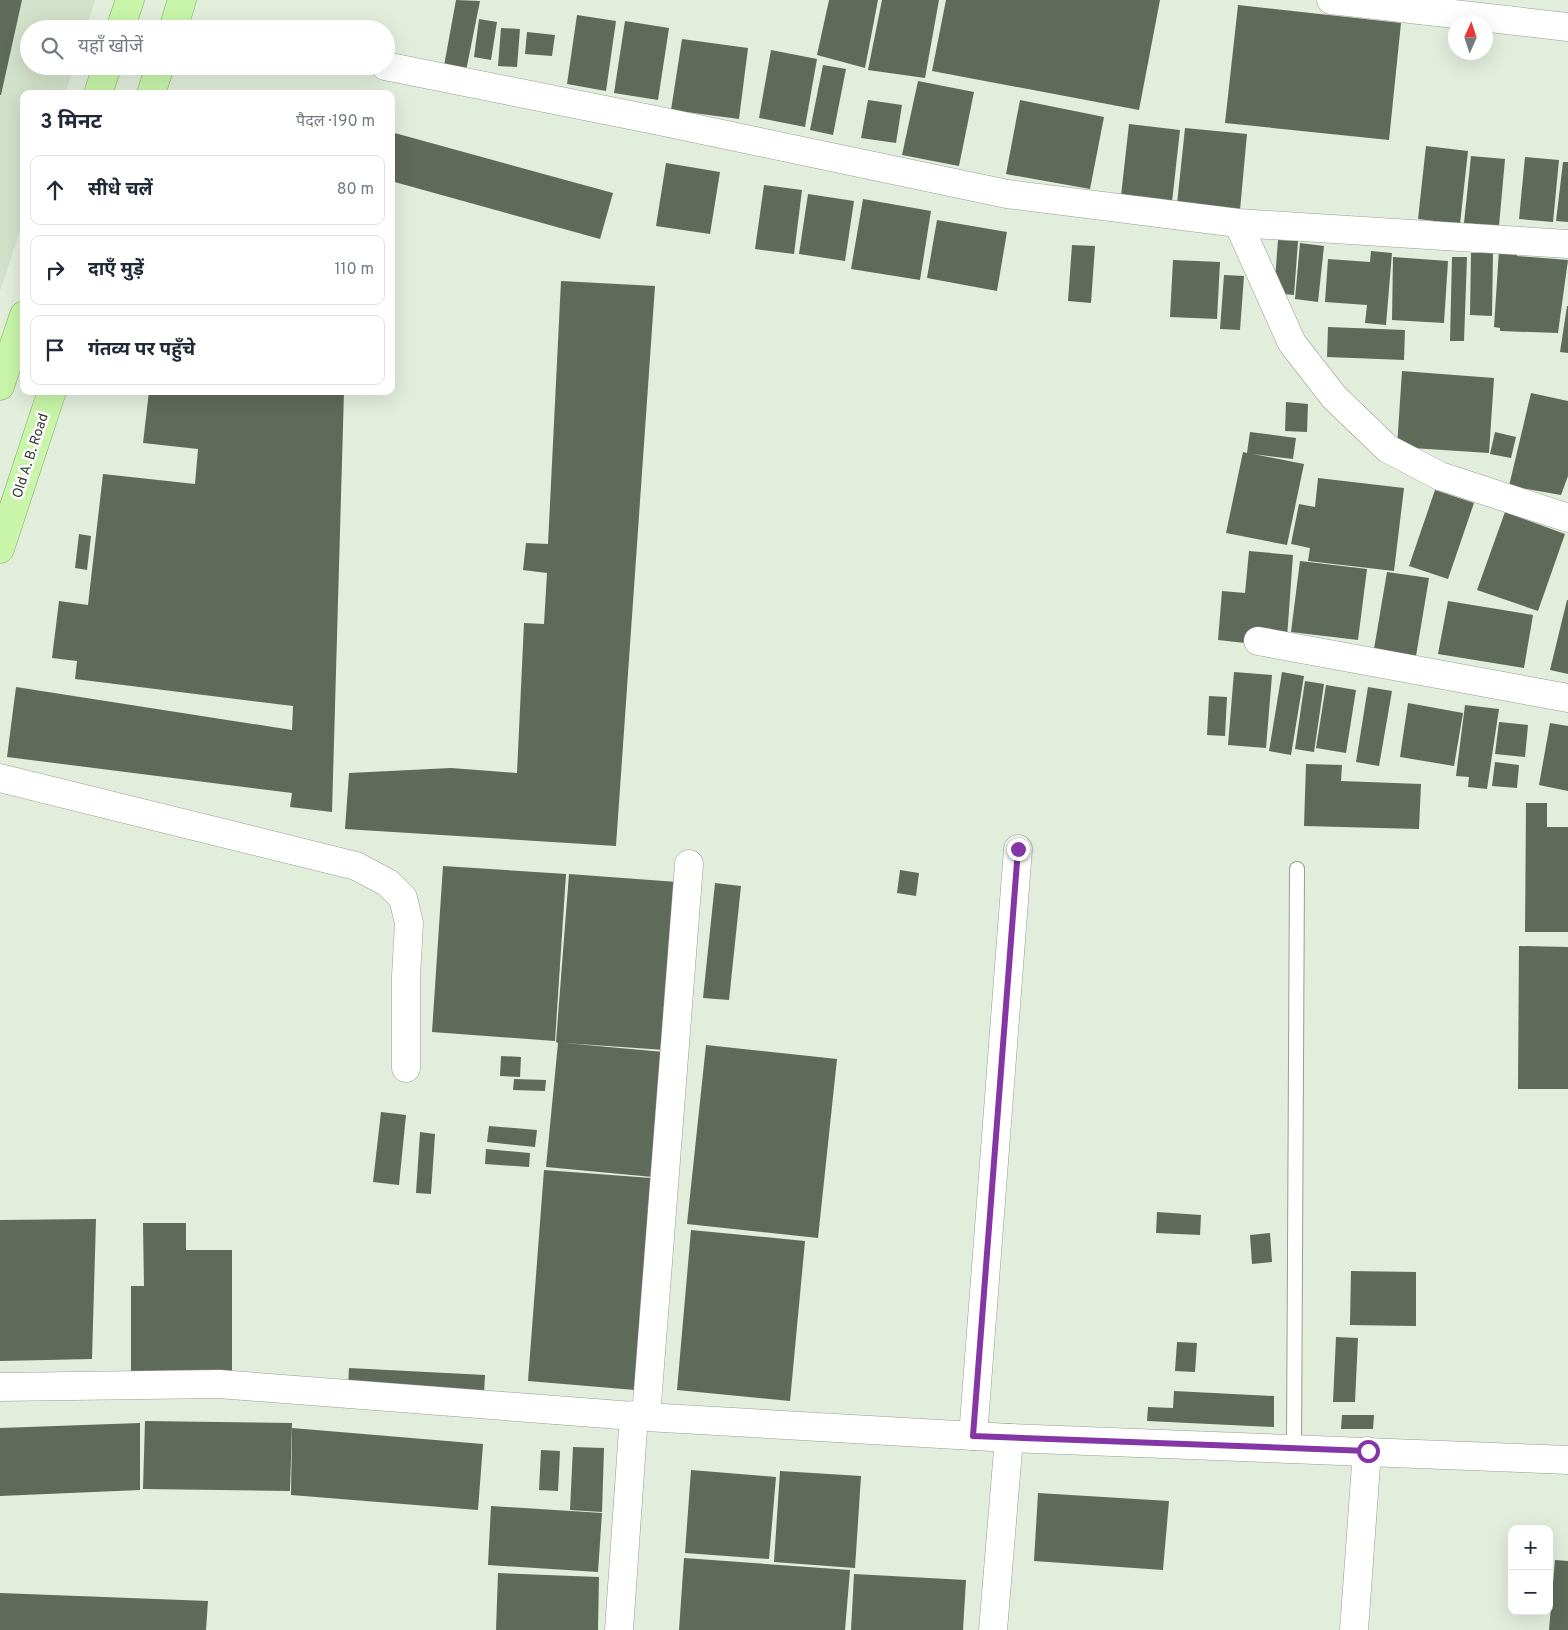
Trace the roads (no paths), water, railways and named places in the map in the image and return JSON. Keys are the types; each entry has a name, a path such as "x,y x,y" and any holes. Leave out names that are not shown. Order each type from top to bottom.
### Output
{"main road":[{"path":"123,20 130,0"},
{"path":"175,20 182,0"},
{"path":"99,90 104,75"},
{"path":"152,90 157,75"},
{"path":"0,386 20,327"},
{"name":"Old A. B. Road","path":"0,549 51,395"}],"street":[{"path":"1331,0 1568,27"},
{"path":"395,68 1006,194 1238,223 1568,244"},
{"path":"1238,223 1292,343 1334,397 1388,449 1440,476 1568,518"},
{"path":"1258,641 1568,698"},
{"path":"0,778 356,866 388,883 403,898 409,923 406,976 406,1068"},
{"path":"973,1436 1018,849"},
{"path":"619,1630 689,864"},
{"path":"0,1387 219,1384 640,1416 973,1436 1568,1460"},
{"path":"993,1630 1009,1438"},
{"path":"1354,1630 1368,1451"}],"lane":[{"path":"1294,1448 1297,868"}]}
